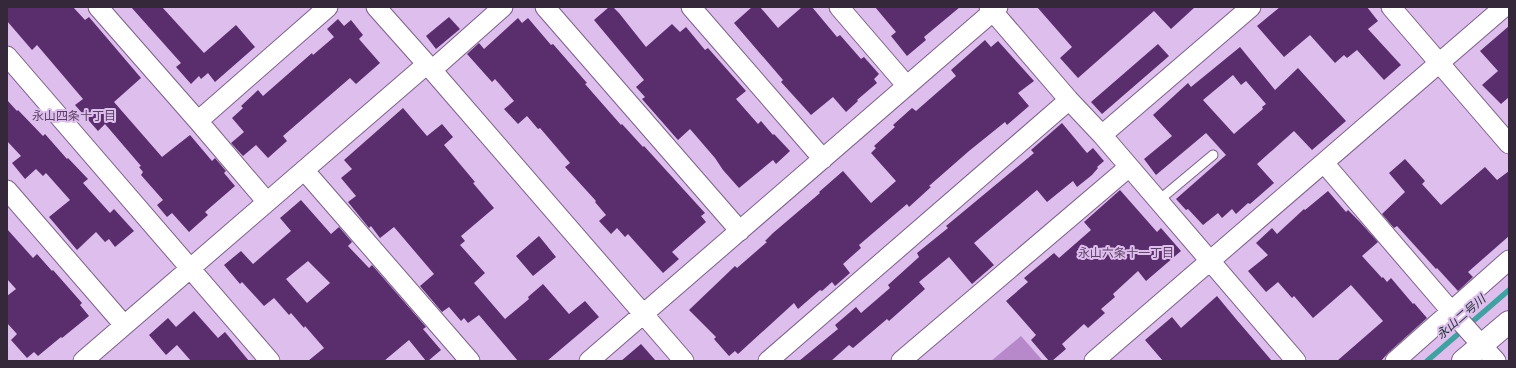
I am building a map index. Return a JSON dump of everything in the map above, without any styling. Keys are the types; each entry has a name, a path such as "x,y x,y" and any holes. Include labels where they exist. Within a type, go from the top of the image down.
{"street":[{"path":"98,7 267,202"},
{"path":"198,121 328,7"},
{"path":"376,7 430,67 684,361"},
{"path":"83,361 304,170 503,7"},
{"path":"545,7 740,231"},
{"path":"691,7 823,159"},
{"path":"839,7 907,86"},
{"path":"1102,135 1251,7"},
{"path":"1391,7 1509,144"},
{"path":"1094,361 1504,7"},
{"path":"589,361 907,86 993,9 1069,100 1102,135 1296,361"},
{"path":"7,56 270,361"},
{"path":"768,361 1069,100"},
{"path":"1324,162 1454,315 1496,361"},
{"path":"901,361 1129,167"},
{"path":"304,170 470,361"},
{"path":"7,190 124,325"},
{"path":"1395,361 1454,315 1509,260"},
{"path":"1464,361 1476,339 1509,322"}],"lane":[{"path":"1158,201 1213,155"}],"shaded area":[{"path":"1021,336 1043,361 991,361"}],"building":[{"path":"7,7 73,7 85,20 89,17 141,78 114,102 162,157 190,135 212,161 215,158 226,171 224,173 235,186 205,212 208,215 189,232 172,213 167,217 157,205 163,200 141,175 143,172 139,167 141,166 105,124 98,131 75,105 83,99 37,45 32,50 7,21"},
{"path":"131,7 162,7 204,53 236,25 255,47 215,82 208,73 201,79 199,76 191,84 176,67 181,63"},
{"path":"609,7 613,7 619,13 646,47 672,24 680,32 686,27 705,50 708,48 746,91 736,99 758,124 761,121 790,151 776,164 773,160 739,188 690,129 678,140 642,99 645,97 636,87 644,80 594,20"},
{"path":"752,7 760,7 778,28 802,7 812,7 837,37 840,35 861,59 864,57 879,74 874,79 877,83 857,100 858,101 846,112 833,97 811,115 781,82 783,80 734,23"},
{"path":"875,7 960,7 924,37 926,40 907,56 891,36 896,32"},
{"path":"1037,7 1195,7 1171,29 1154,11 1078,78 1060,58 1072,47"},
{"path":"1280,7 1367,7 1378,21 1368,29 1401,65 1384,80 1357,50 1347,58 1344,55 1335,63 1310,35 1284,57 1257,26"},
{"path":"449,17 460,29 436,49 426,36"},
{"path":"518,18 522,23 528,18 551,45 553,44 587,83 585,84 621,125 622,124 643,147 644,146 705,213 701,216 706,222 672,252 679,259 663,273 628,234 625,237 617,228 611,234 599,221 606,215 595,202 596,201 565,167 570,163 540,128 538,129 527,116 518,124 504,109 514,101 495,79 492,82 467,54 479,43 484,49"},
{"path":"338,19 344,26 351,20 363,35 359,39 380,63 356,84 350,78 283,136 287,141 268,158 256,145 243,156 231,143 244,132 232,118 243,108 241,106 258,90 263,96 312,53 313,55 334,37 327,29"},
{"path":"1509,26 1509,97 1501,104 1482,85 1498,71 1480,51"},
{"path":"985,40 991,47 998,41 1034,81 1018,93 1029,106 1007,125 1005,122 969,151 929,186 931,187 909,207 907,204 859,245 861,248 843,264 850,273 835,286 832,282 798,309 794,303 738,354 735,351 729,356 714,339 716,337 689,310 735,266 737,268 767,242 765,241 773,233 820,193 819,192 843,171 871,203 896,181 871,153 876,148 874,146 895,127 893,125 912,108 916,111 956,76 951,70"},
{"path":"1158,44 1169,56 1102,114 1091,102"},
{"path":"1240,47 1275,90 1298,68 1346,121 1312,150 1294,131 1257,164 1274,183 1236,214 1232,209 1222,218 1218,213 1203,225 1176,199 1226,155 1206,133 1156,175 1144,159 1172,136 1153,115 1188,83 1191,87","holes":["1233,75 1241,85 1246,81 1266,104 1262,107 1263,109 1234,134 1203,100"]},
{"path":"7,100 43,136 45,134 67,159 68,158 88,179 83,183 110,213 114,209 134,231 115,247 109,239 105,242 96,232 77,250 49,217 70,200 46,173 43,176 36,169 25,179 12,163 21,156 7,141"},
{"path":"403,108 427,136 442,124 453,137 444,145 475,182 473,183 494,208 461,236 465,241 460,245 485,273 474,283 505,319 529,299 528,297 543,284 569,314 585,301 599,317 547,361 518,361 479,315 468,323 464,318 461,321 449,307 442,312 420,286 434,274 394,227 380,238 371,226 369,228 348,202 356,196 341,178 352,169 344,160"},
{"path":"1062,123 1087,153 1093,148 1104,161 1097,167 1098,168 1092,175 1077,187 1073,181 1047,202 1037,190 974,243 994,265 972,284 949,257 919,282 925,289 889,321 887,319 853,348 849,345 831,361 799,361 838,329 835,325 856,307 861,313 890,288 888,285 919,257 917,253 948,228 946,226 1034,153 1031,150"},
{"path":"1405,159 1425,181 1422,184 1441,205 1485,167 1497,180 1509,171 1509,236 1468,272 1473,277 1458,291 1397,226 1394,228 1382,214 1405,192 1389,173"},
{"path":"1120,190 1157,232 1161,228 1181,251 1146,281 1138,271 1113,294 1115,297 1101,309 1105,313 1088,328 1084,324 1062,344 1066,349 1052,361 1049,361 1031,340 1036,335 1006,301 1028,282 1024,278 1054,253 1059,258 1091,230 1084,222"},
{"path":"1328,191 1346,212 1348,210 1378,242 1362,256 1387,282 1391,278 1427,318 1381,361 1337,361 1383,321 1351,285 1313,318 1294,296 1292,298 1278,282 1266,292 1248,271 1268,255 1256,243 1272,228 1277,234 1304,209 1305,210"},
{"path":"301,200 331,234 339,227 352,242 348,246 369,268 372,265 426,327 423,329 441,350 426,361 409,340 384,361 308,361 324,348 305,326 304,328 291,313 289,315 274,298 264,306 242,282 240,284 224,265 241,251 253,264 291,231 280,218","holes":["308,261 330,283 307,303 286,279"]},
{"path":"7,229 33,258 37,254 52,271 53,270 82,303 80,305 89,316 38,356 34,352 27,358 11,340 17,334 7,323 7,296 16,289 7,279"},
{"path":"539,236 556,257 533,276 516,256"},
{"path":"1217,296 1272,361 1163,361 1145,340 1172,317 1181,328"},
{"path":"194,311 218,338 225,332 249,361 191,361 177,345 166,355 149,335 168,318 176,327"},
{"path":"641,344 656,361 621,361"}],"waterway":[{"name":"永山二号川","path":"1427,361 1509,290"}],"district":[{"name":"永山四条十丁目","path":"74,116"},
{"name":"永山六条十一丁目","path":"1126,253"}]}
